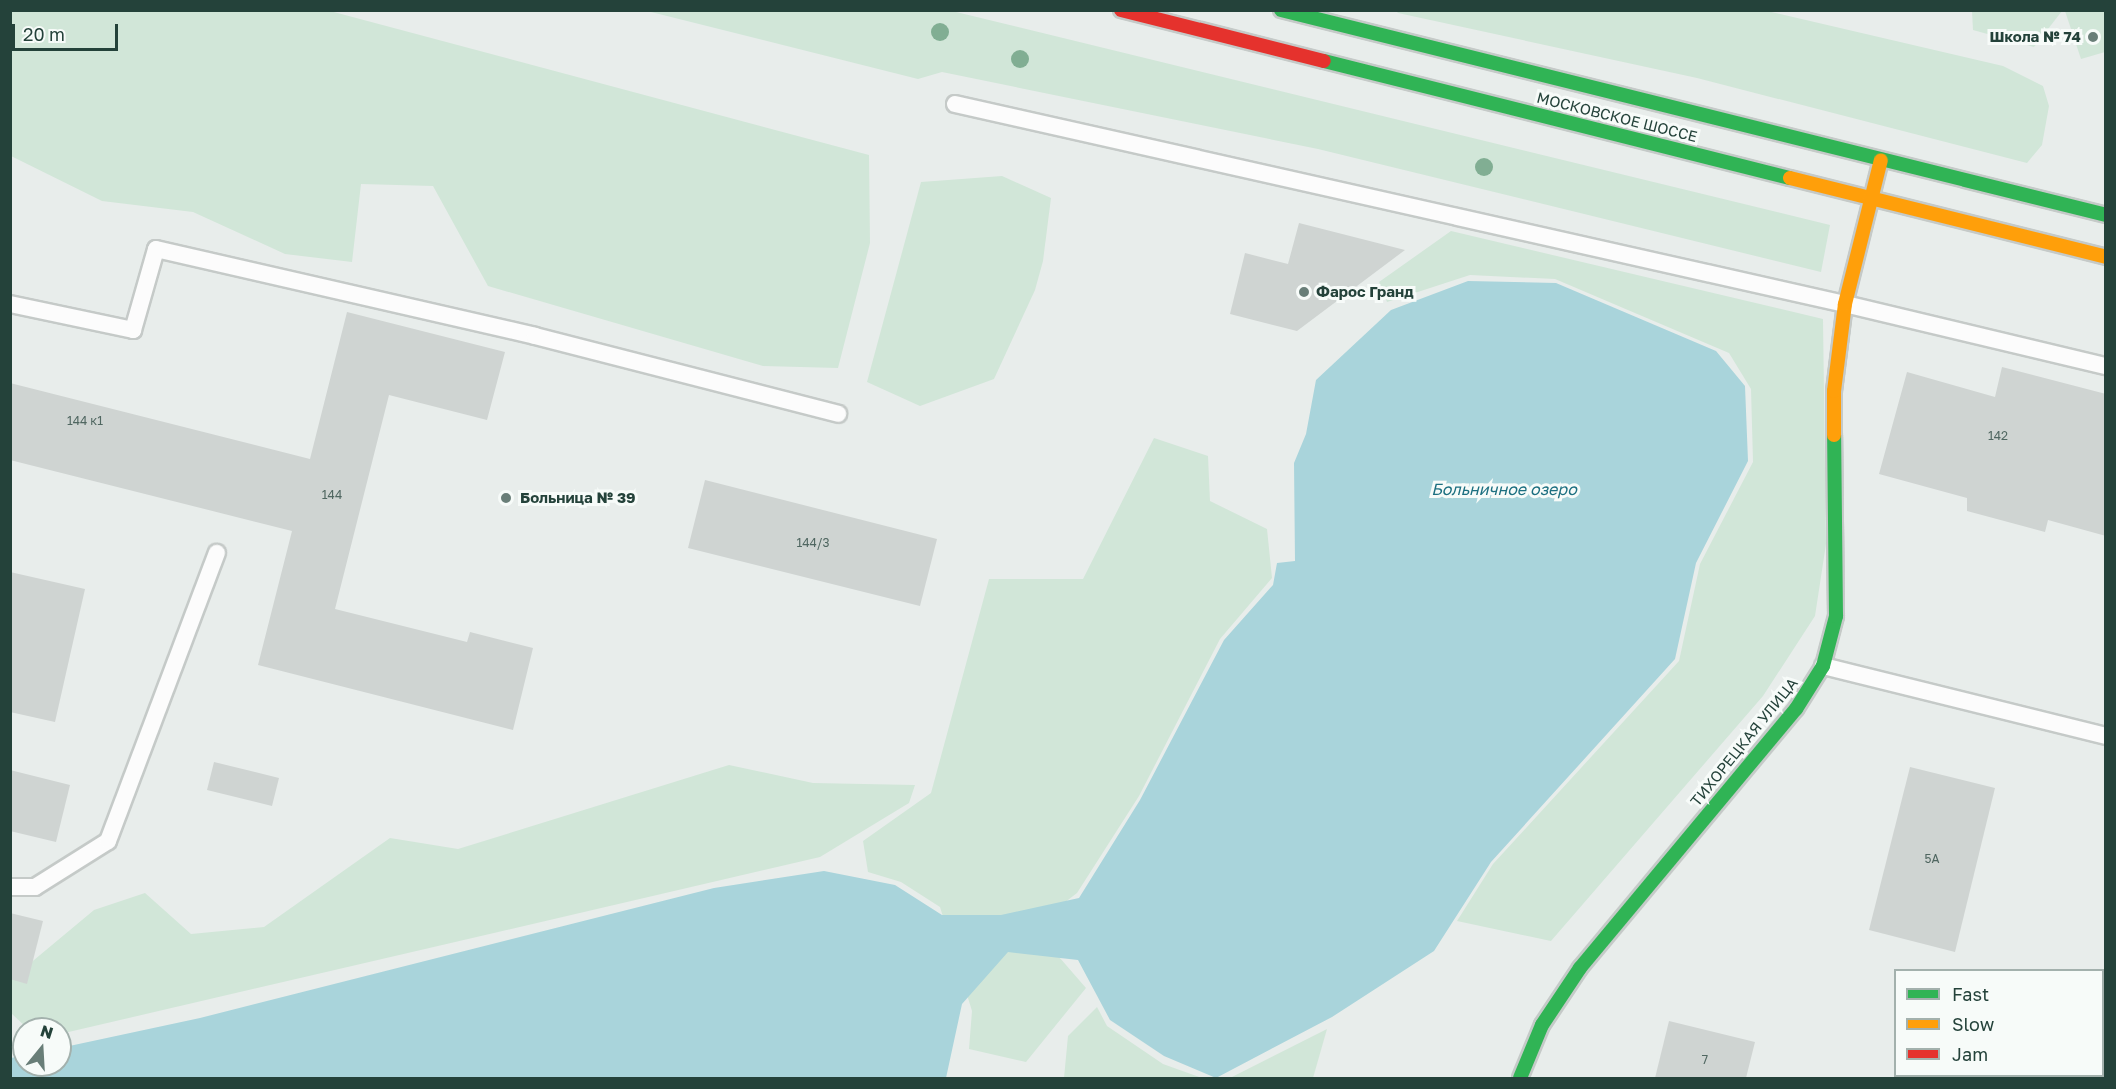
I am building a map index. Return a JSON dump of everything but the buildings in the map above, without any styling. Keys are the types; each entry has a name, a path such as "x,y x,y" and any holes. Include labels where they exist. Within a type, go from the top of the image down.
{"main road":[{"name":"МОСКОВСКОЕ ШОССЕ","path":"1120,10 2106,257"},
{"name":"МОСКОВСКОЕ ШОССЕ","path":"1281,10 2106,215"},
{"name":"ТИХОРЕЦКАЯ УЛИЦА","path":"1520,1078 1542,1025 1580,968 1796,709 1823,666 1836,616 1834,392 1845,304 1881,160"}],"lane":[{"path":"955,104 1845,304 2106,366"},
{"path":"10,304 133,330 156,249 535,336 838,414"},
{"path":"10,887 35,886 108,841 216,553"},
{"path":"1823,666 2106,736"}],"green space":[{"path":"1972,10 2062,11 2034,47 1973,30"},
{"path":"10,11 330,11 869,155 870,243 838,368 763,366 488,286 433,186 361,184 352,262 285,254 193,212 102,201 11,156"},
{"path":"647,11 952,11 1830,225 1821,272 1318,149 942,72 918,79"},
{"path":"1396,11 1767,11 2003,66 2043,86 2049,106 2042,145 2027,163 1697,78"},
{"name":"Школа № 74","path":"2065,11 2105,11 2105,52 2081,59"},
{"path":"1002,176 1051,198 1043,261 1035,290 994,379 920,406 867,382 921,182"},
{"path":"1451,231 1823,319 1826,544 1815,616 1763,696 1551,941 1457,921 1493,864 1679,661 1700,564 1753,462 1751,389 1729,353 1555,279 1470,275 1387,302 1379,282"},
{"path":"1154,438 1208,456 1210,501 1267,529 1272,578 1220,639 1139,796 1077,893 1033,927 1086,988 1026,1062 969,1049 972,1011 940,907 901,882 868,872 863,841 931,793 989,579 1083,579"},
{"path":"729,765 813,783 915,785 909,803 820,857 72,1031 72,1017 15,1017 11,1013 10,980 94,910 145,893 191,934 264,927 390,838 458,849"},
{"path":"1097,1007 1107,1026 1163,1064 1202,1078 1064,1078 1068,1036"},
{"path":"1327,1029 1313,1078 1230,1078"}],"water":[{"name":"Больничное озеро","path":"1468,281 1556,283 1716,351 1745,386 1748,461 1696,563 1675,659 1491,862 1434,951 1332,1017 1216,1078 1164,1056 1110,1020 1078,960 1008,952 962,1004 946,1078 11,1078 11,1058 12,1077 72,1077 72,1045 200,1018 714,888 824,871 895,885 942,915 1001,915 1079,898 1140,800 1224,640 1273,585 1277,563 1295,561 1294,463 1306,434 1316,380 1391,310"}],"traffic: fast":[{"path":"1281,10 2106,215"},
{"path":"1324,61 1790,178"},
{"path":"1520,1078 1542,1025 1580,968 1796,709 1823,666 1836,616 1834,435"}],"traffic: slow":[{"path":"1834,435 1834,391 1845,304 1881,160"},
{"path":"1790,178 2106,257"}],"traffic: jam":[{"path":"1121,10 1324,61"}],"place":[{"name":"Школа № 74","path":"2093,37"},
{"name":"Фарос Гранд","path":"1304,292"},
{"name":"Больница № 39","path":"506,498"}]}
